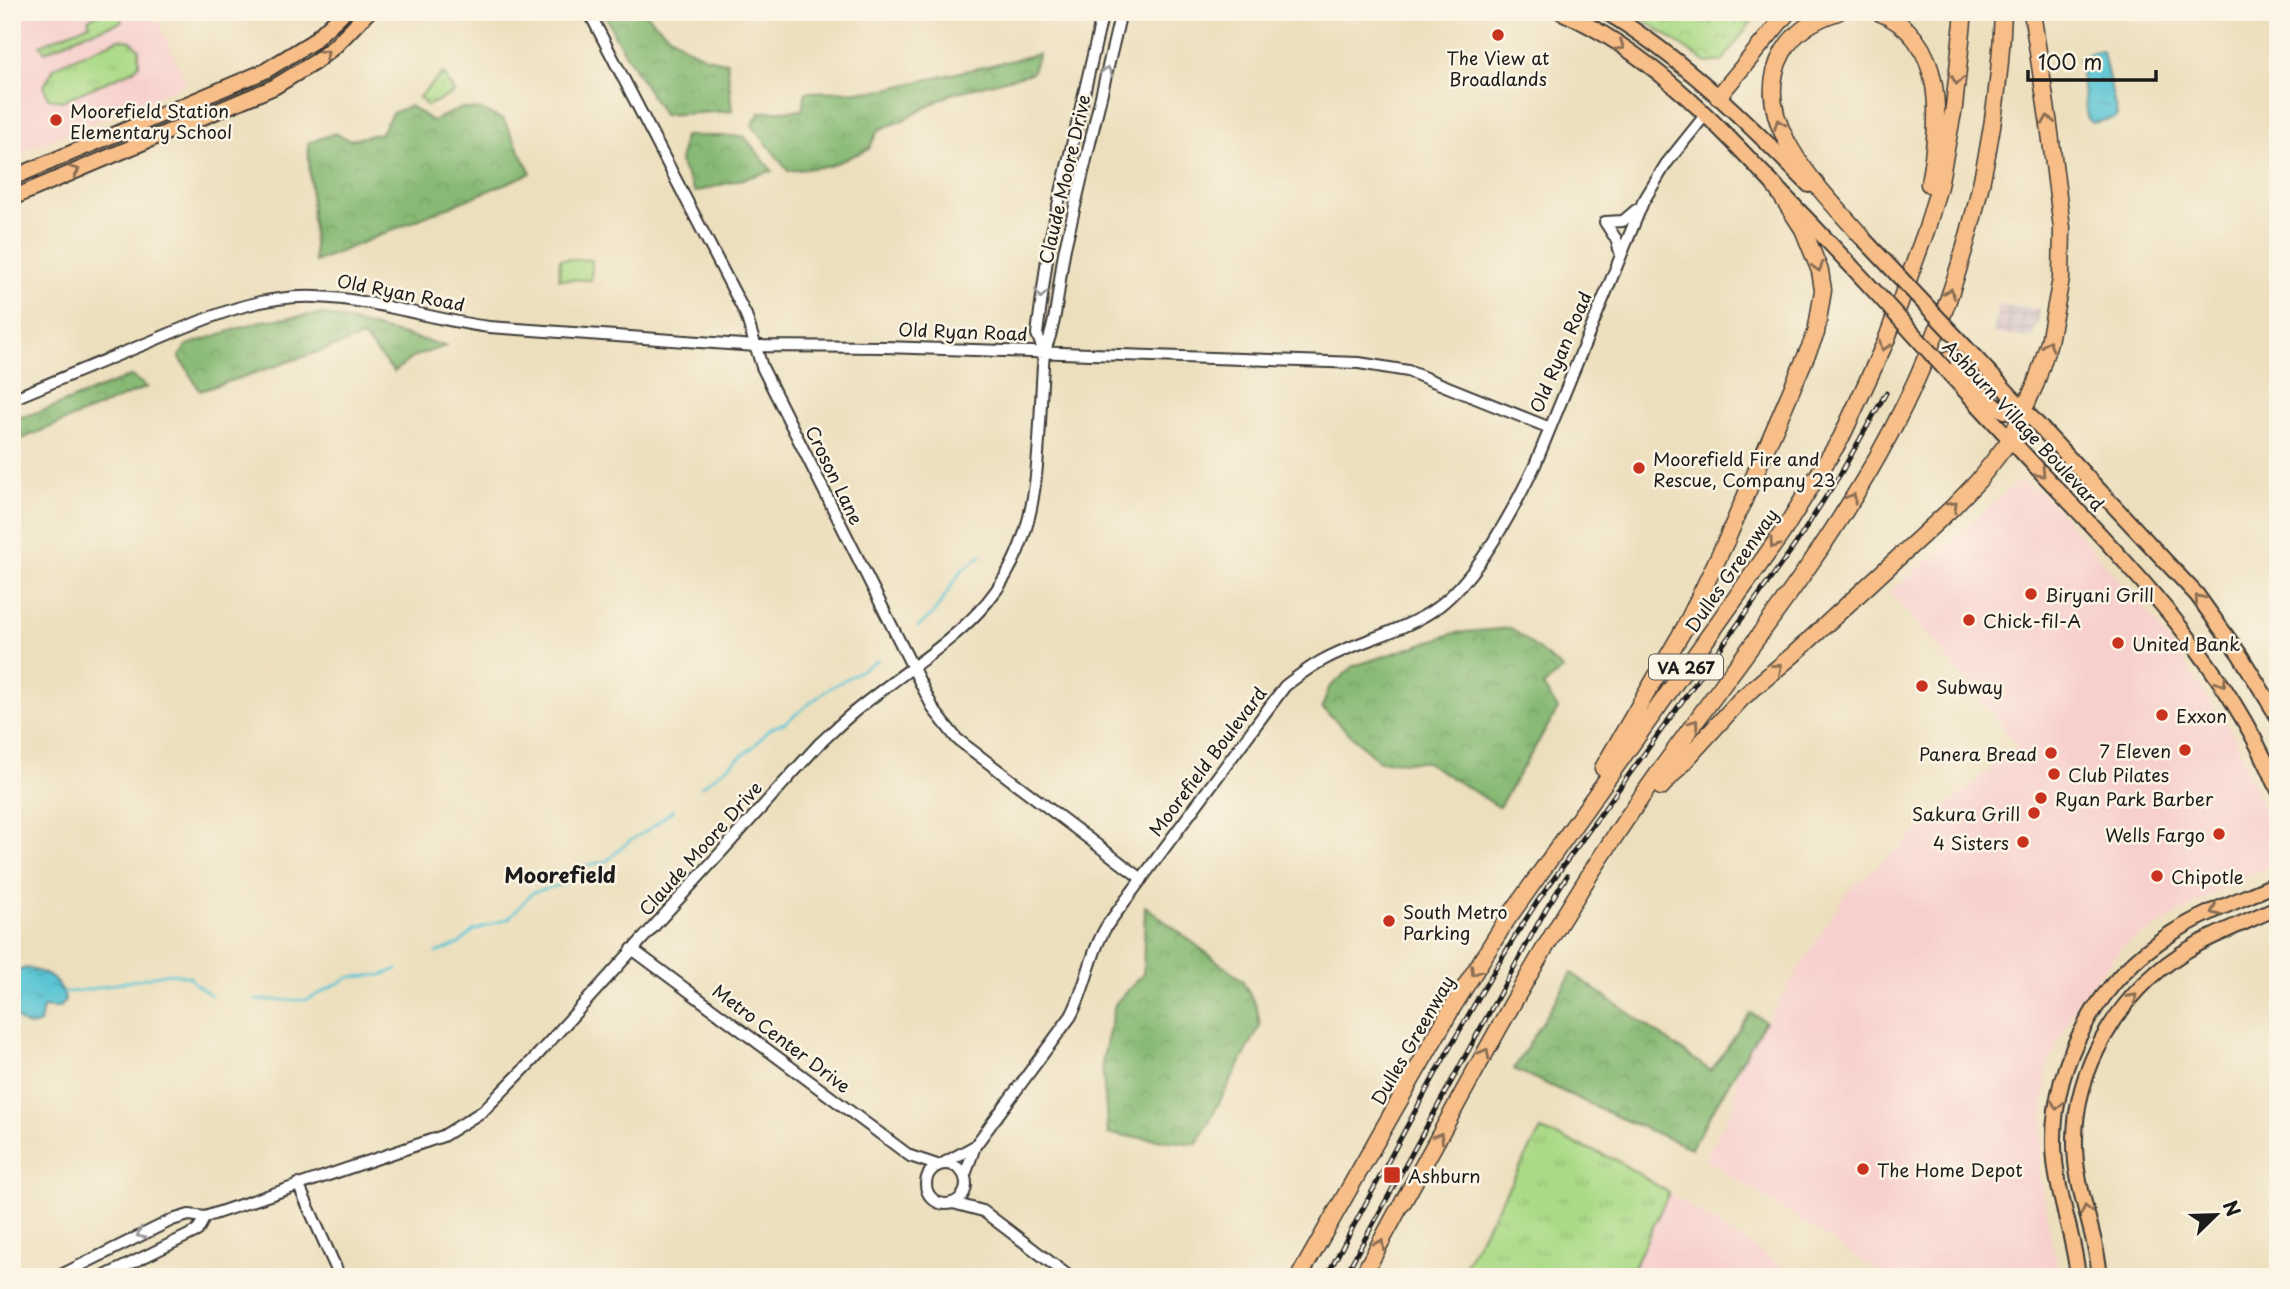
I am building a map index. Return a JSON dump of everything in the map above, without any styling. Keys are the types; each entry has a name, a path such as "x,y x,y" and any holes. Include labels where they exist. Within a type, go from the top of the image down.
{"highway":[{"path":"1718,97 1788,12"},
{"path":"1838,12 1811,23 1786,47 1774,73 1772,101 1776,119 1795,155 1862,237"},
{"path":"1878,12 1898,21 1920,43 1929,62 1936,97 1931,173 1915,267"},
{"name":"Dulles Greenway","path":"1299,1277 1452,1008 1540,871 1782,533 1841,438 1915,267 1936,197 1947,149 1964,12"},
{"name":"VA 267","path":"1362,1277 1550,938 1612,840 1815,556 1878,456 1902,411 1952,288 1966,242 1992,121 2003,12"},
{"path":"1612,840 1741,699 1793,655 1952,508 1978,481 2010,440 2036,383 2053,329 2061,279 2062,228 2032,12"},
{"path":"1540,871 1628,728 1685,627 1816,333 1823,290 1820,271 1803,229 1775,186"}],"main road":[{"path":"12,178 265,71 312,42 344,12"},
{"path":"12,198 274,87 316,62 368,12"},
{"name":"Ashburn Village Boulevard","path":"1561,12 1623,48 1667,80 1706,114 1947,364 2010,440 2140,578 2186,633 2236,706 2278,789"},
{"name":"Ashburn Village Boulevard","path":"1606,12 1671,55 1766,141 1862,237 2197,595 2241,655 2278,717"},
{"name":"Old Ryan Road","path":"1706,114 1718,97"},
{"path":"1947,364 1994,405 2005,411 2024,409"},
{"path":"2078,1277 2057,1181 2054,1147 2060,1090 2077,1040 2109,990 2156,944 2198,919 2278,883"},
{"path":"2100,1277 2080,1182 2075,1144 2078,1107 2094,1054 2115,1018 2173,961 2196,945 2278,907"}],"street":[{"name":"Croson Lane","path":"589,12 746,315 762,367 934,710 957,739 1142,879"},
{"name":"Claude Moore Drive","path":"1044,352 1037,334 1049,244 1103,12"},
{"name":"Claude Moore Drive","path":"57,1277 172,1220 189,1215 205,1217 425,1143 456,1129 477,1115 516,1079 819,744 854,712 943,647 976,616 1005,577 1020,546 1034,493 1044,352 1052,335 1065,248 1121,12"},
{"name":"Old Ryan Road","path":"12,399 211,316 274,298 319,297 358,301 489,327 756,346 1331,361 1391,367 1425,377 1550,428 1643,202 1666,164 1706,114"},
{"path":"1621,255 1616,239 1605,222 1628,218 1643,202"},
{"name":"Moorefield Boulevard","path":"966,1179 975,1146 1071,1016 1082,996 1100,936 1285,686 1326,659 1429,613 1454,593 1506,522 1535,465 1550,428"},
{"name":"Metro Center Drive","path":"632,949 910,1156 926,1182 926,1189 933,1200 944,1205 953,1203 983,1211 1070,1277"},
{"name":"Moorefield Boulevard","path":"940,1164 975,1146"},
{"name":"Metro Center Drive","path":"910,1156 956,1166 983,1211"},
{"path":"926,1182 931,1170 940,1164"},
{"path":"953,1203 963,1196 966,1179"},
{"path":"298,1184 341,1277"},
{"name":"Claude Moore Drive","path":"103,1277 197,1231 205,1217"}],"shaded area":[{"name":"Moorefield Station Elementary School","path":"12,12 154,12 187,84 12,156"},
{"path":"1997,305 2041,309 2033,338 1994,334"},
{"path":"2020,480 2044,494 2156,622 2235,737 2278,844 2278,862 2215,893 2122,947 2077,1002 2047,1068 2039,1173 2059,1277 1887,1277 1705,1159 1734,1105 1738,1067 1846,893 2018,745 1891,592"},
{"path":"1669,1193 1758,1250 1801,1277 1629,1277"}],"green space":[{"path":"104,12 121,12 122,22 84,34 45,52 40,45 90,24 88,19"},
{"path":"604,12 645,12 662,29 693,51 727,62 732,111 663,115 615,36"},
{"path":"1632,12 1759,12 1722,61 1707,63"},
{"path":"119,39 131,41 139,49 139,64 134,70 62,101 48,98 44,86 54,68"},
{"path":"1039,54 1032,73 951,94 878,130 869,149 829,166 788,171 752,125 760,112 802,110 806,92 878,91"},
{"path":"442,74 454,93 427,106 419,97"},
{"path":"410,106 432,121 462,108 481,110 504,120 531,173 315,262 308,143 335,133 350,140 381,133 392,113"},
{"path":"684,136 744,136 772,171 695,192 680,163"},
{"path":"560,259 592,260 591,280 559,279"},
{"path":"321,314 446,346 413,357 394,372 363,337 200,391 179,356 187,345 261,321"},
{"path":"131,376 147,387 12,443 12,420 48,409"},
{"path":"1511,628 1563,669 1543,686 1558,709 1499,807 1426,762 1379,761 1322,708 1329,688 1354,666 1455,633"},
{"path":"1145,906 1242,980 1257,1008 1260,1026 1197,1144 1108,1134 1102,1063 1115,1004 1143,974"},
{"path":"1572,973 1711,1071 1751,1013 1765,1021 1691,1148 1514,1069"},
{"path":"1541,1130 1616,1160 1669,1193 1629,1277 1458,1277"}],"water":[{"path":"2095,51 2103,53 2117,115 2115,118 2092,123 2087,117 2079,59"},
{"path":"26,968 55,981 65,999 59,1007 43,1007 40,1023 31,1026 24,1024 12,1013 12,973"}],"waterway":[{"path":"918,627 934,613 961,571 982,555"},
{"path":"701,787 753,747 768,730 786,722 827,690 878,660"},
{"path":"436,953 459,944 473,931 509,918 532,893 566,883 584,866 607,861 628,842 674,809"},
{"path":"256,1000 307,1000 350,977 383,975 397,969"},
{"path":"64,993 169,973 190,977 211,995"}],"railway":[{"path":"1326,1277 1454,1040 1508,947 1537,902 1795,545 1841,473 1886,393"},
{"path":"1344,1277 1546,909 1567,876"}],"place":[{"name":"The View at Broadlands","path":"1498,35"},
{"name":"Moorefield Station Elementary School","path":"56,120"},
{"name":"Moorefield Fire and Rescue, Company 23","path":"1639,468"},
{"name":"Biryani Grill","path":"2031,594"},
{"name":"Chick-fil-A","path":"1969,620"},
{"name":"United Bank","path":"2118,643"},
{"name":"Subway","path":"1922,686"},
{"name":"Exxon","path":"2162,715"},
{"name":"7 Eleven","path":"2185,750"},
{"name":"Panera Bread","path":"2051,753"},
{"name":"Club Pilates","path":"2054,774"},
{"name":"Ryan Park Barber","path":"2041,798"},
{"name":"Sakura Grill","path":"2034,813"},
{"name":"Wells Fargo","path":"2219,834"},
{"name":"4 Sisters","path":"2023,842"},
{"name":"Chipotle","path":"2157,876"},
{"name":"South Metro Parking","path":"1389,921"},
{"name":"The Home Depot","path":"1863,1169"},
{"name":"Ashburn","path":"1392,1175"}],"district":[{"name":"Moorefield","path":"560,874"}]}
